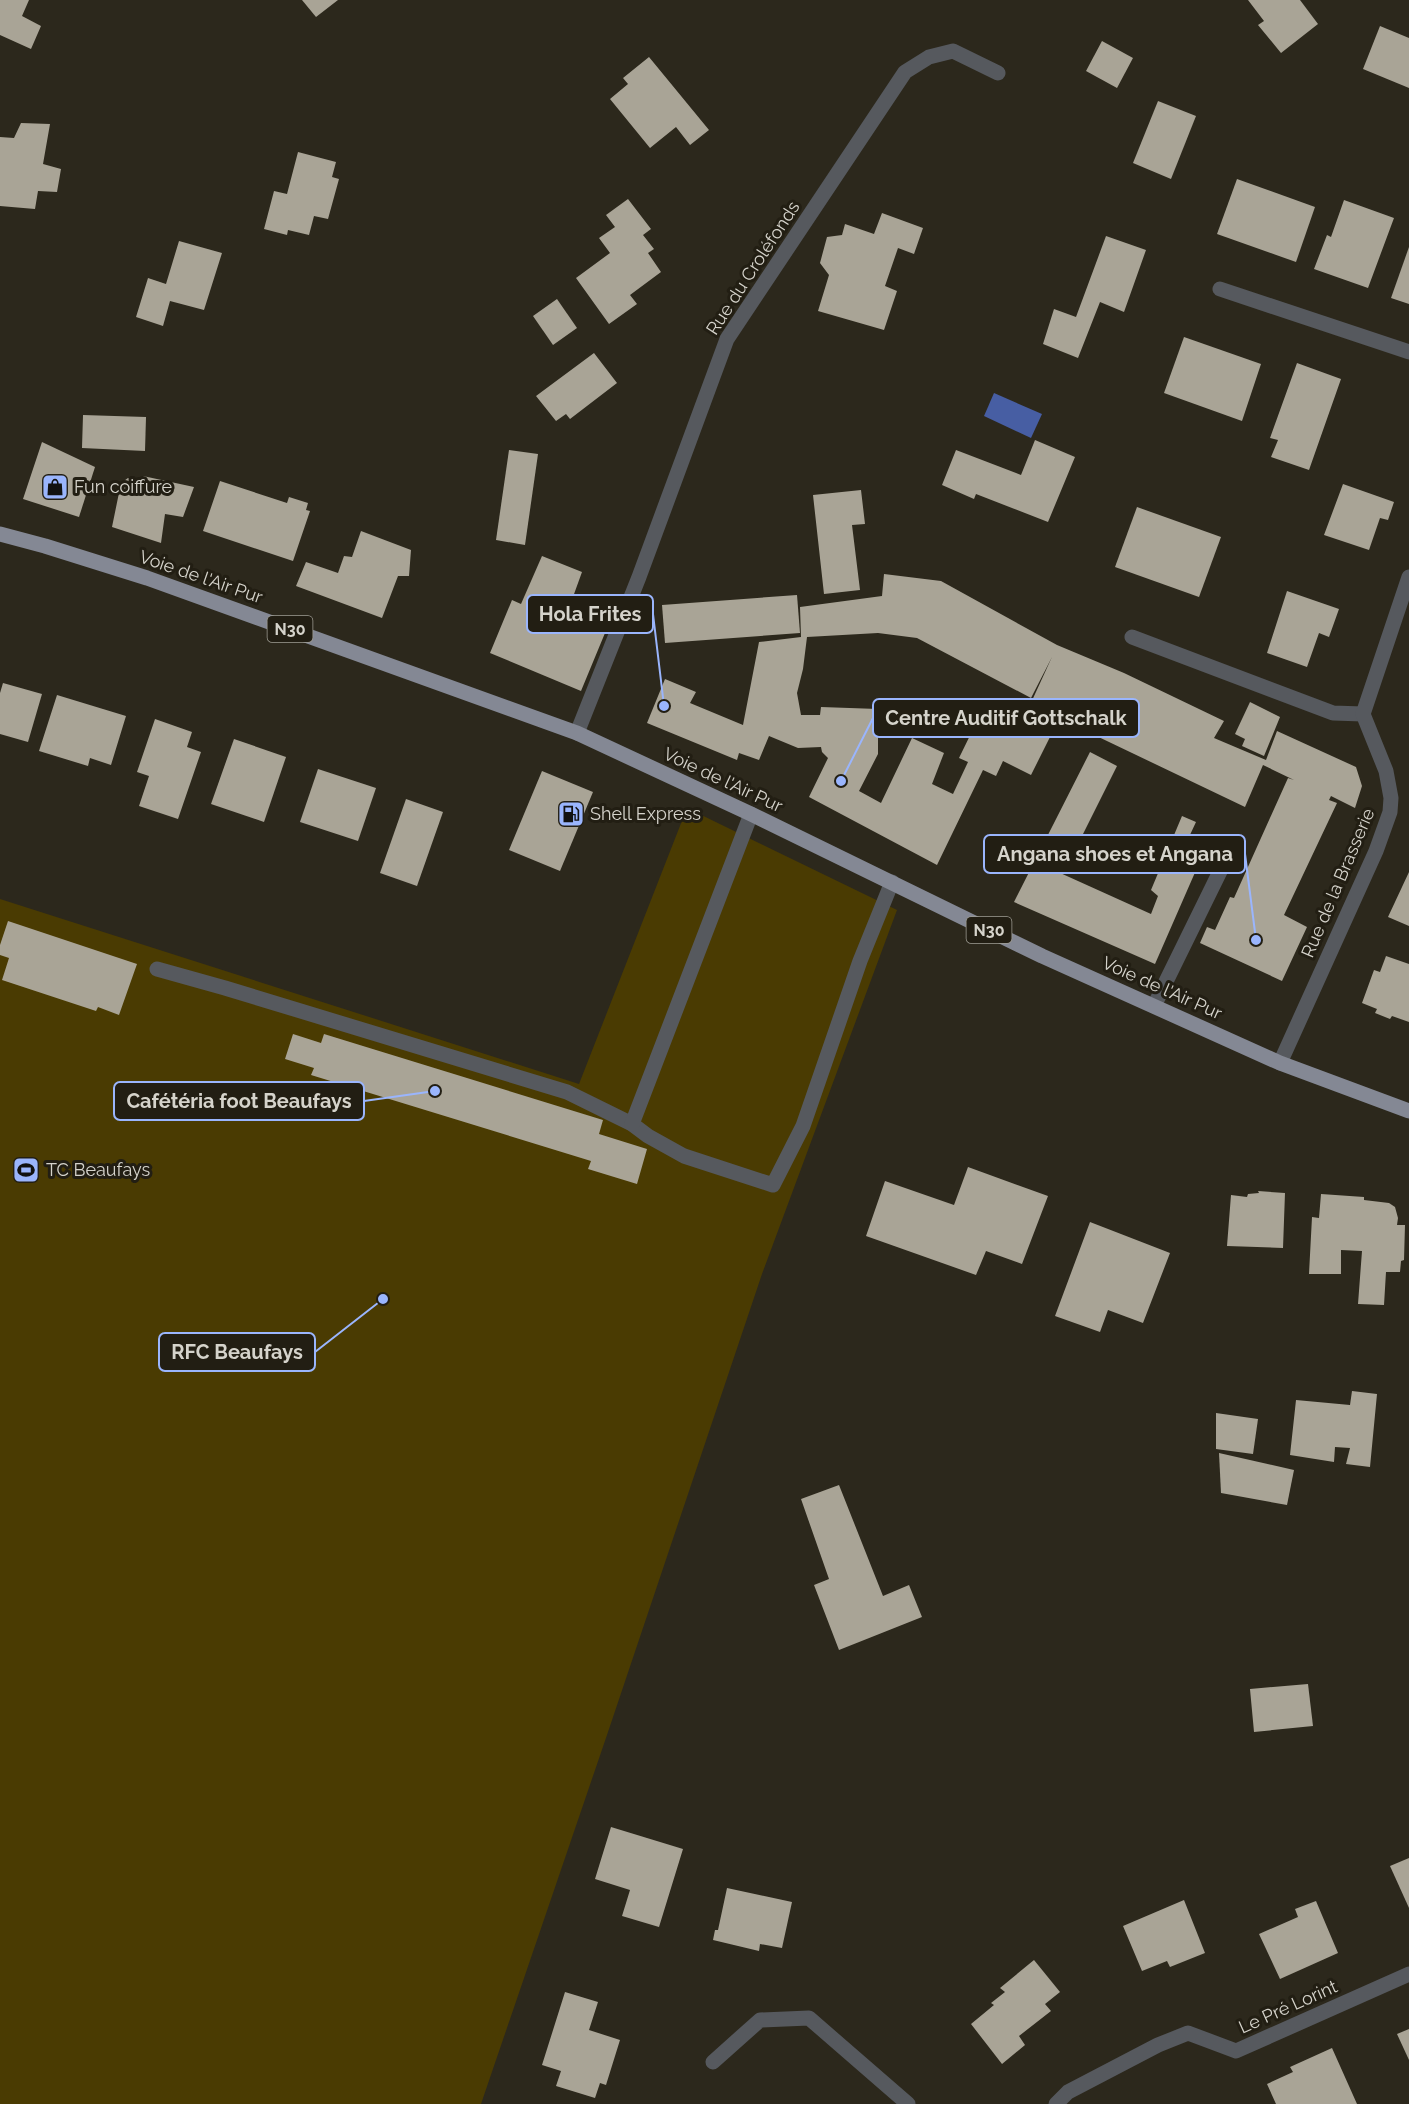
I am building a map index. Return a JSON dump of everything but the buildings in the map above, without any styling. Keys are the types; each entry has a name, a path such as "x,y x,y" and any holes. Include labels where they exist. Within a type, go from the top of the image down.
{"main road":[{"name":"Voie de l'Air Pur","path":"0,534 147,578 577,733 751,814 1042,956 1280,1063 1409,1111"}],"street":[{"name":"Rue du Croléfonds","path":"577,733 639,577 727,339 905,72 929,57 953,51 998,73"},
{"path":"1220,289 1409,352"},
{"path":"1132,638 1332,713 1363,714 1409,577"},
{"name":"Rue de la Brasserie","path":"1280,1063 1376,851 1390,812 1391,798 1386,771 1363,714"},
{"path":"632,1124 751,814"},
{"path":"1154,1006 1232,847"},
{"path":"157,969 567,1092 632,1124 648,1136 684,1156 773,1185 803,1126 860,961 892,882"},
{"name":"Le Pré Lorint","path":"1056,2104 1068,2092 1158,2045 1188,2033 1236,2051 1409,1974"},
{"path":"713,2062 760,2019 808,2018 908,2104"}],"shaded area":[{"path":"687,808 897,910 762,1274 481,2104 0,2104 0,899 579,1084"}],"water":[{"path":"994,393 1042,414 1031,438 984,416"}],"place":[{"name":"Fun coiffure","path":"55,487"},
{"name":"Hola Frites","path":"664,706"},
{"name":"Centre Auditif Gottschalk","path":"841,781"},
{"name":"Shell Express","path":"571,814"},
{"name":"Angana shoes et Angana","path":"1256,940"},
{"name":"Cafétéria foot Beaufays","path":"435,1091"},
{"name":"TC Beaufays","path":"26,1170"},
{"name":"RFC Beaufays","path":"383,1299"}]}
